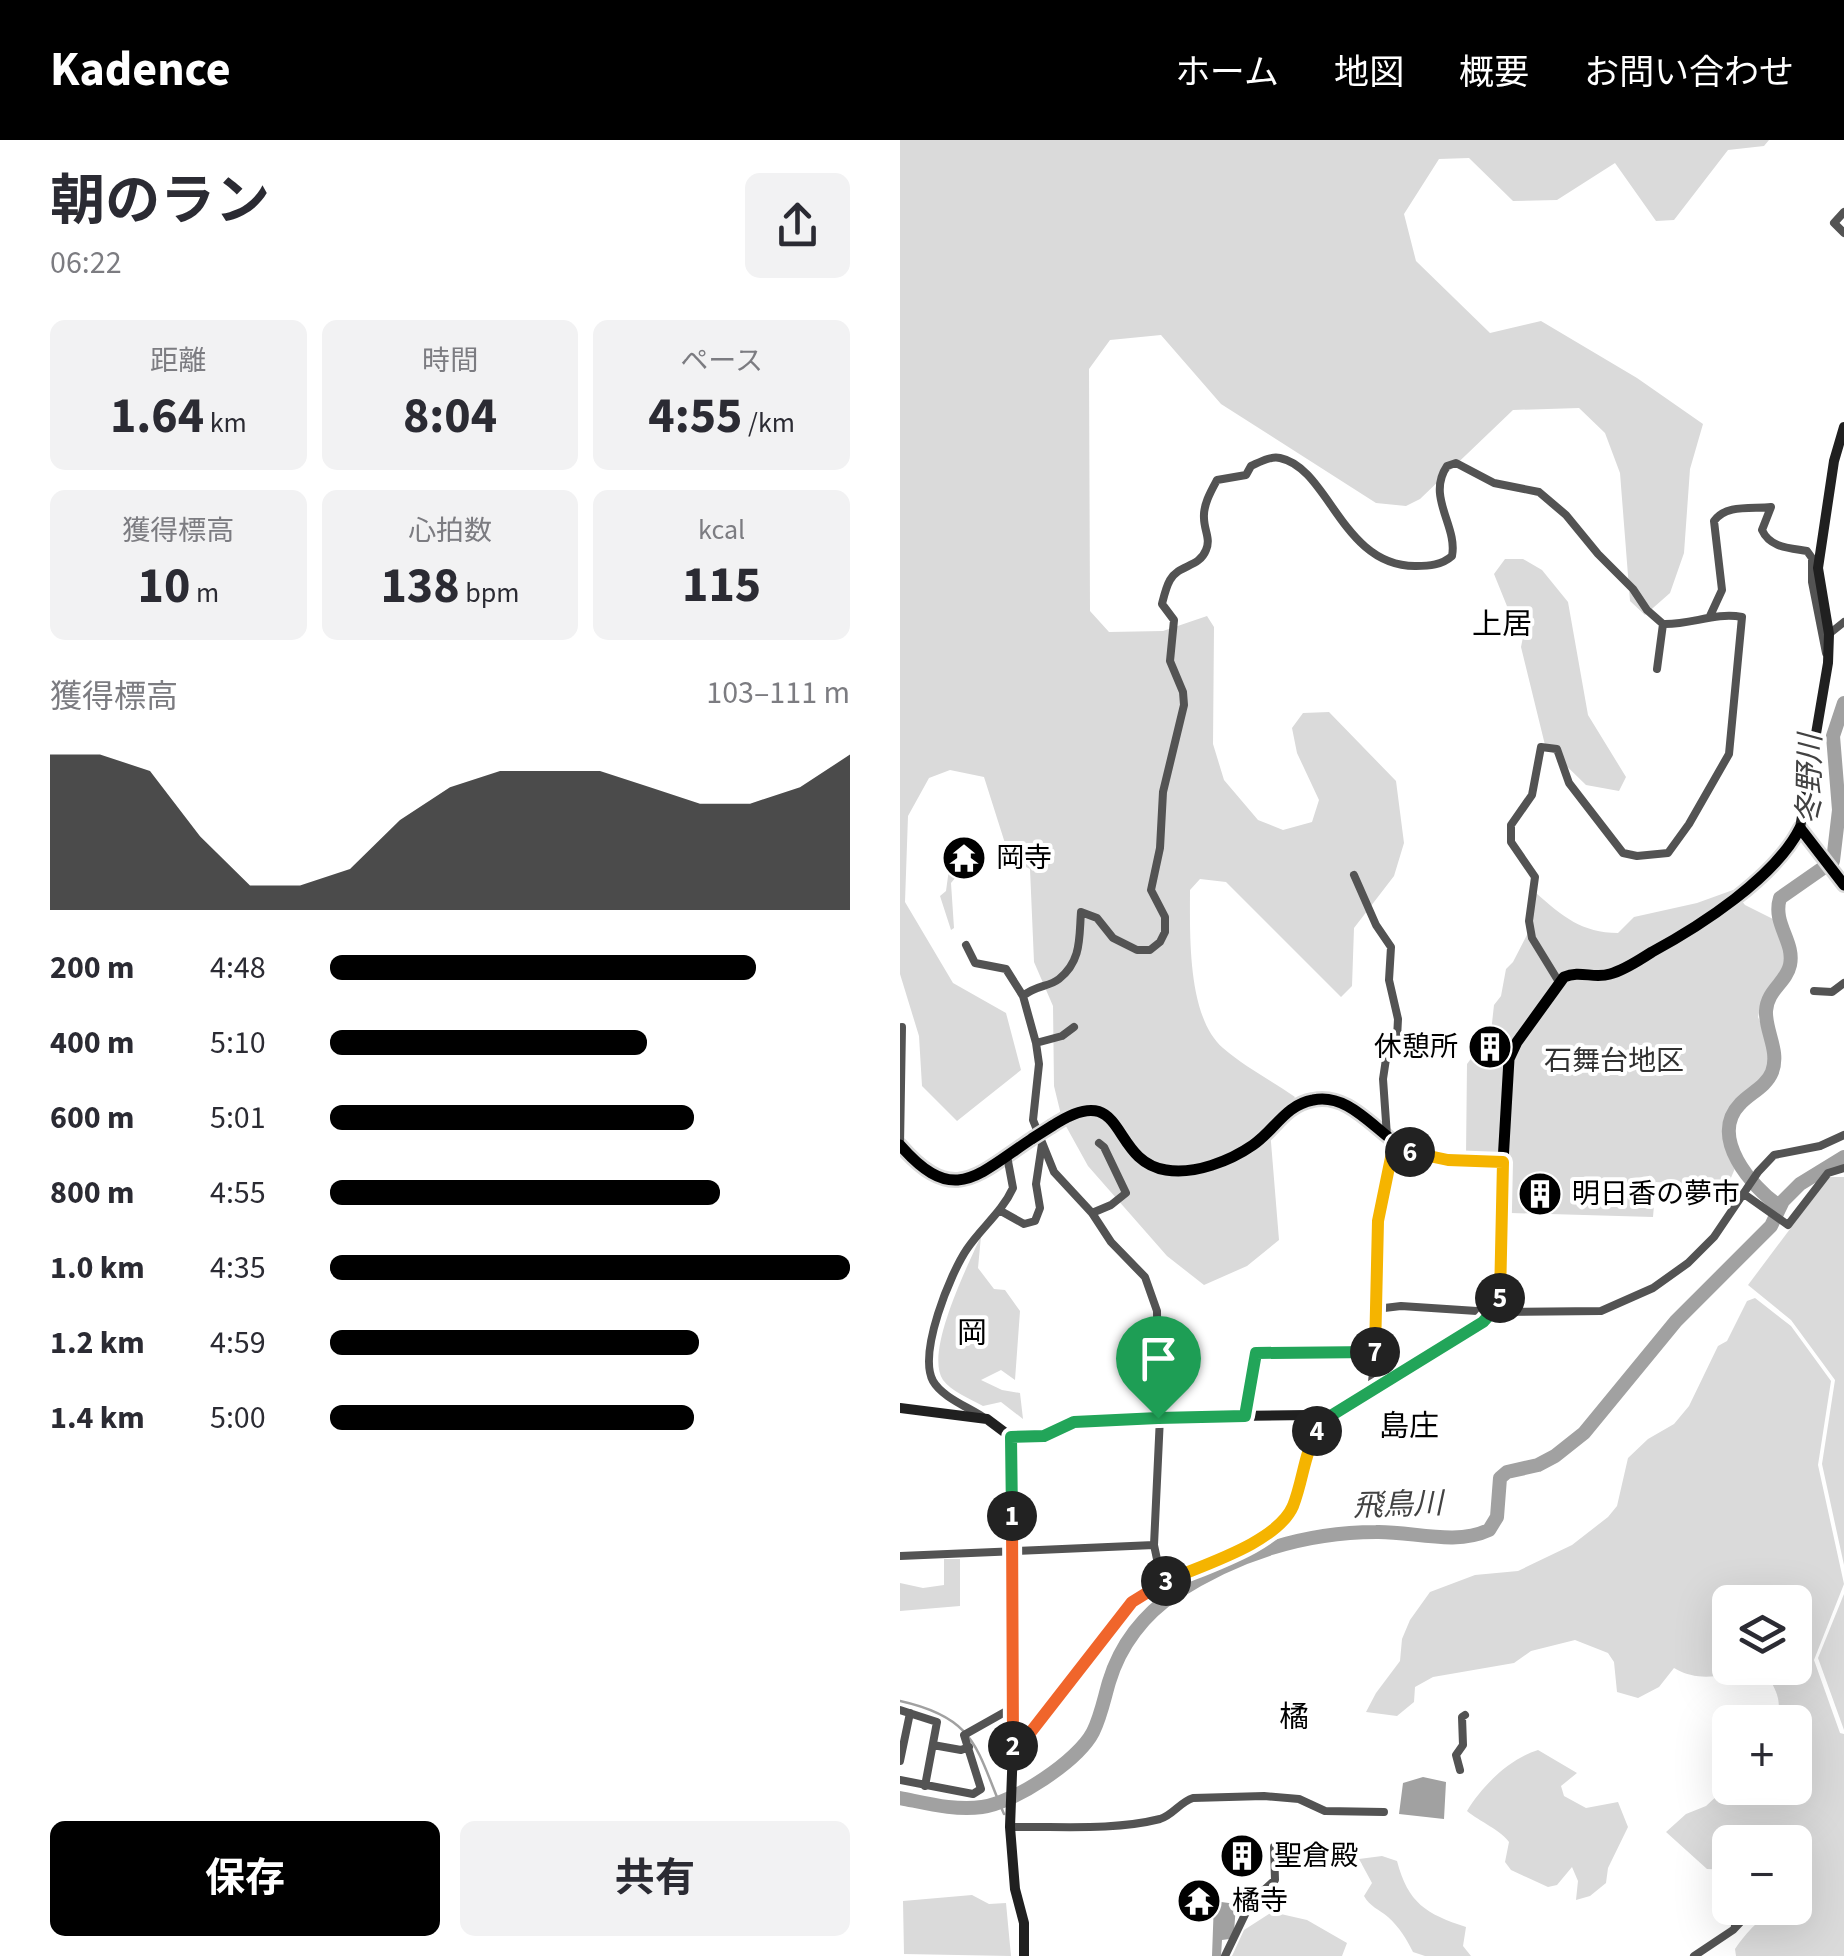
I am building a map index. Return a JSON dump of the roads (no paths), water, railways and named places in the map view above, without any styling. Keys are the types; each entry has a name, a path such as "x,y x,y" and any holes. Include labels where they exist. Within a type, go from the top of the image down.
{"main road":[{"path":"1013,1747 1023,1742 1132,1602 1162,1583 1266,1536 1284,1522 1310,1444 1324,1420 1492,1312 1500,1303 1510,1059 1517,1042 1559,982 1574,973 1598,976 1616,972 1709,920 1784,852 1800,828 1828,663 1830,634 1818,568 1828,492 1844,427"},
{"path":"1800,828 1840,880"},
{"path":"900,1145 920,1167 939,1180 954,1182 972,1177 1038,1141 1074,1111 1105,1112 1140,1160 1160,1170 1174,1171 1208,1166 1228,1158 1255,1144 1285,1113 1315,1099 1347,1106 1416,1155 1503,1162"},
{"path":"900,1408 987,1419 1011,1437 1010,1827 1015,1890 1024,1922 1024,1956"},
{"path":"1159,1418 1309,1415 1324,1420"}],"street":[{"path":"1844,212 1834,222 1844,233"},
{"path":"1023,996 1034,986 1058,980 1078,954 1081,912 1097,918 1113,938 1137,950 1150,950 1165,932 1164,918 1151,890 1160,848 1163,792 1184,705 1170,661 1174,620 1162,604 1168,581 1178,570 1204,556 1209,544 1206,506 1217,480 1246,475 1251,466 1280,458 1306,476 1377,557 1405,566 1426,566 1452,556 1454,546 1445,523 1439,483 1446,466 1456,463 1494,483 1539,492 1566,515 1663,624 1695,623 1710,616 1733,615 1744,621 1737,650 1729,754 1690,824 1668,854 1637,856 1623,852 1569,783 1558,749 1542,747 1532,795 1511,824 1511,842 1535,878 1529,921 1532,938 1559,982"},
{"path":"1710,616 1722,590 1714,521 1720,512 1732,508 1771,507 1762,530 1765,537 1773,544 1807,552 1812,558 1812,582 1828,663"},
{"path":"1830,634 1844,622"},
{"path":"1657,669 1663,624"},
{"path":"1354,875 1376,925 1391,947 1389,980 1398,1019 1397,1038 1386,1060 1383,1079 1391,1139 1378,1221 1371,1392"},
{"path":"966,946 975,963 1006,969 1023,996 1039,1064 1033,1120 1038,1141 1054,1172 1144,1277 1156,1310 1159,1418 1154,1544 1162,1583"},
{"path":"1814,991 1832,992 1844,984"},
{"path":"900,1145 902,1027"},
{"path":"1036,1043 1062,1036 1074,1027"},
{"path":"1376,1310 1401,1306 1597,1313 1653,1288 1688,1262 1714,1237 1774,1156 1820,1146 1844,1135"},
{"path":"1000,1210 1024,1224 1035,1221 1040,1208 1036,1184 1038,1141"},
{"path":"1092,1212 1111,1205 1126,1193 1099,1143"},
{"path":"987,1419 936,1386 931,1378 931,1358 936,1320 957,1265 1014,1188 1007,1155"},
{"path":"1744,1194 1788,1225 1828,1173 1844,1168"},
{"path":"1245,1416 1256,1353 1375,1354"},
{"path":"1011,1437 1044,1436 1074,1422 1159,1418"},
{"path":"900,1556 1154,1544"},
{"path":"900,1780 962,1794 981,1789 967,1733 1012,1708"},
{"path":"900,1760 905,1711 938,1722 925,1786"},
{"path":"1460,1770 1456,1755 1463,1745 1462,1717 1466,1715"},
{"path":"933,1745 969,1748"},
{"path":"1010,1827 1115,1826 1165,1818 1193,1798 1264,1796 1300,1800 1325,1811 1384,1812"},
{"path":"1225,1956 1251,1902 1274,1880 1274,1848"},
{"path":"1694,1956 1736,1925"}],"waterway":[{"name":"冬野川","path":"1779,1206 1746,1174 1731,1146 1729,1131 1731,1117 1766,1082 1774,1064 1767,1004 1788,971 1791,956 1779,916 1780,898 1833,861 1839,810 1833,736 1844,703"},
{"name":"飛鳥川","path":"900,1798 951,1807 982,1807 1011,1798 1044,1779 1074,1755 1093,1732 1120,1655 1144,1621 1176,1593 1223,1567 1272,1548 1323,1536 1390,1532 1462,1537 1489,1530 1497,1517 1500,1478 1555,1456 1584,1433 1676,1321 1771,1226 1783,1201 1800,1184 1844,1157"},
{"path":"900,1701 925,1708 959,1727 979,1754 1004,1814"}],"place":[{"name":"岡寺","path":"964,858"},
{"name":"休憩所","path":"1490,1047"},
{"name":"明日香の夢市","path":"1540,1194"},
{"name":"聖倉殿","path":"1242,1856"},
{"name":"橘寺","path":"1199,1901"}],"district":[{"name":"上居","path":"1502,624"},
{"name":"岡","path":"972,1333"},
{"name":"島庄","path":"1409,1426"},
{"name":"橘","path":"1294,1717"}],"park label":[{"name":"石舞台地区","path":"1614,1061"}]}
